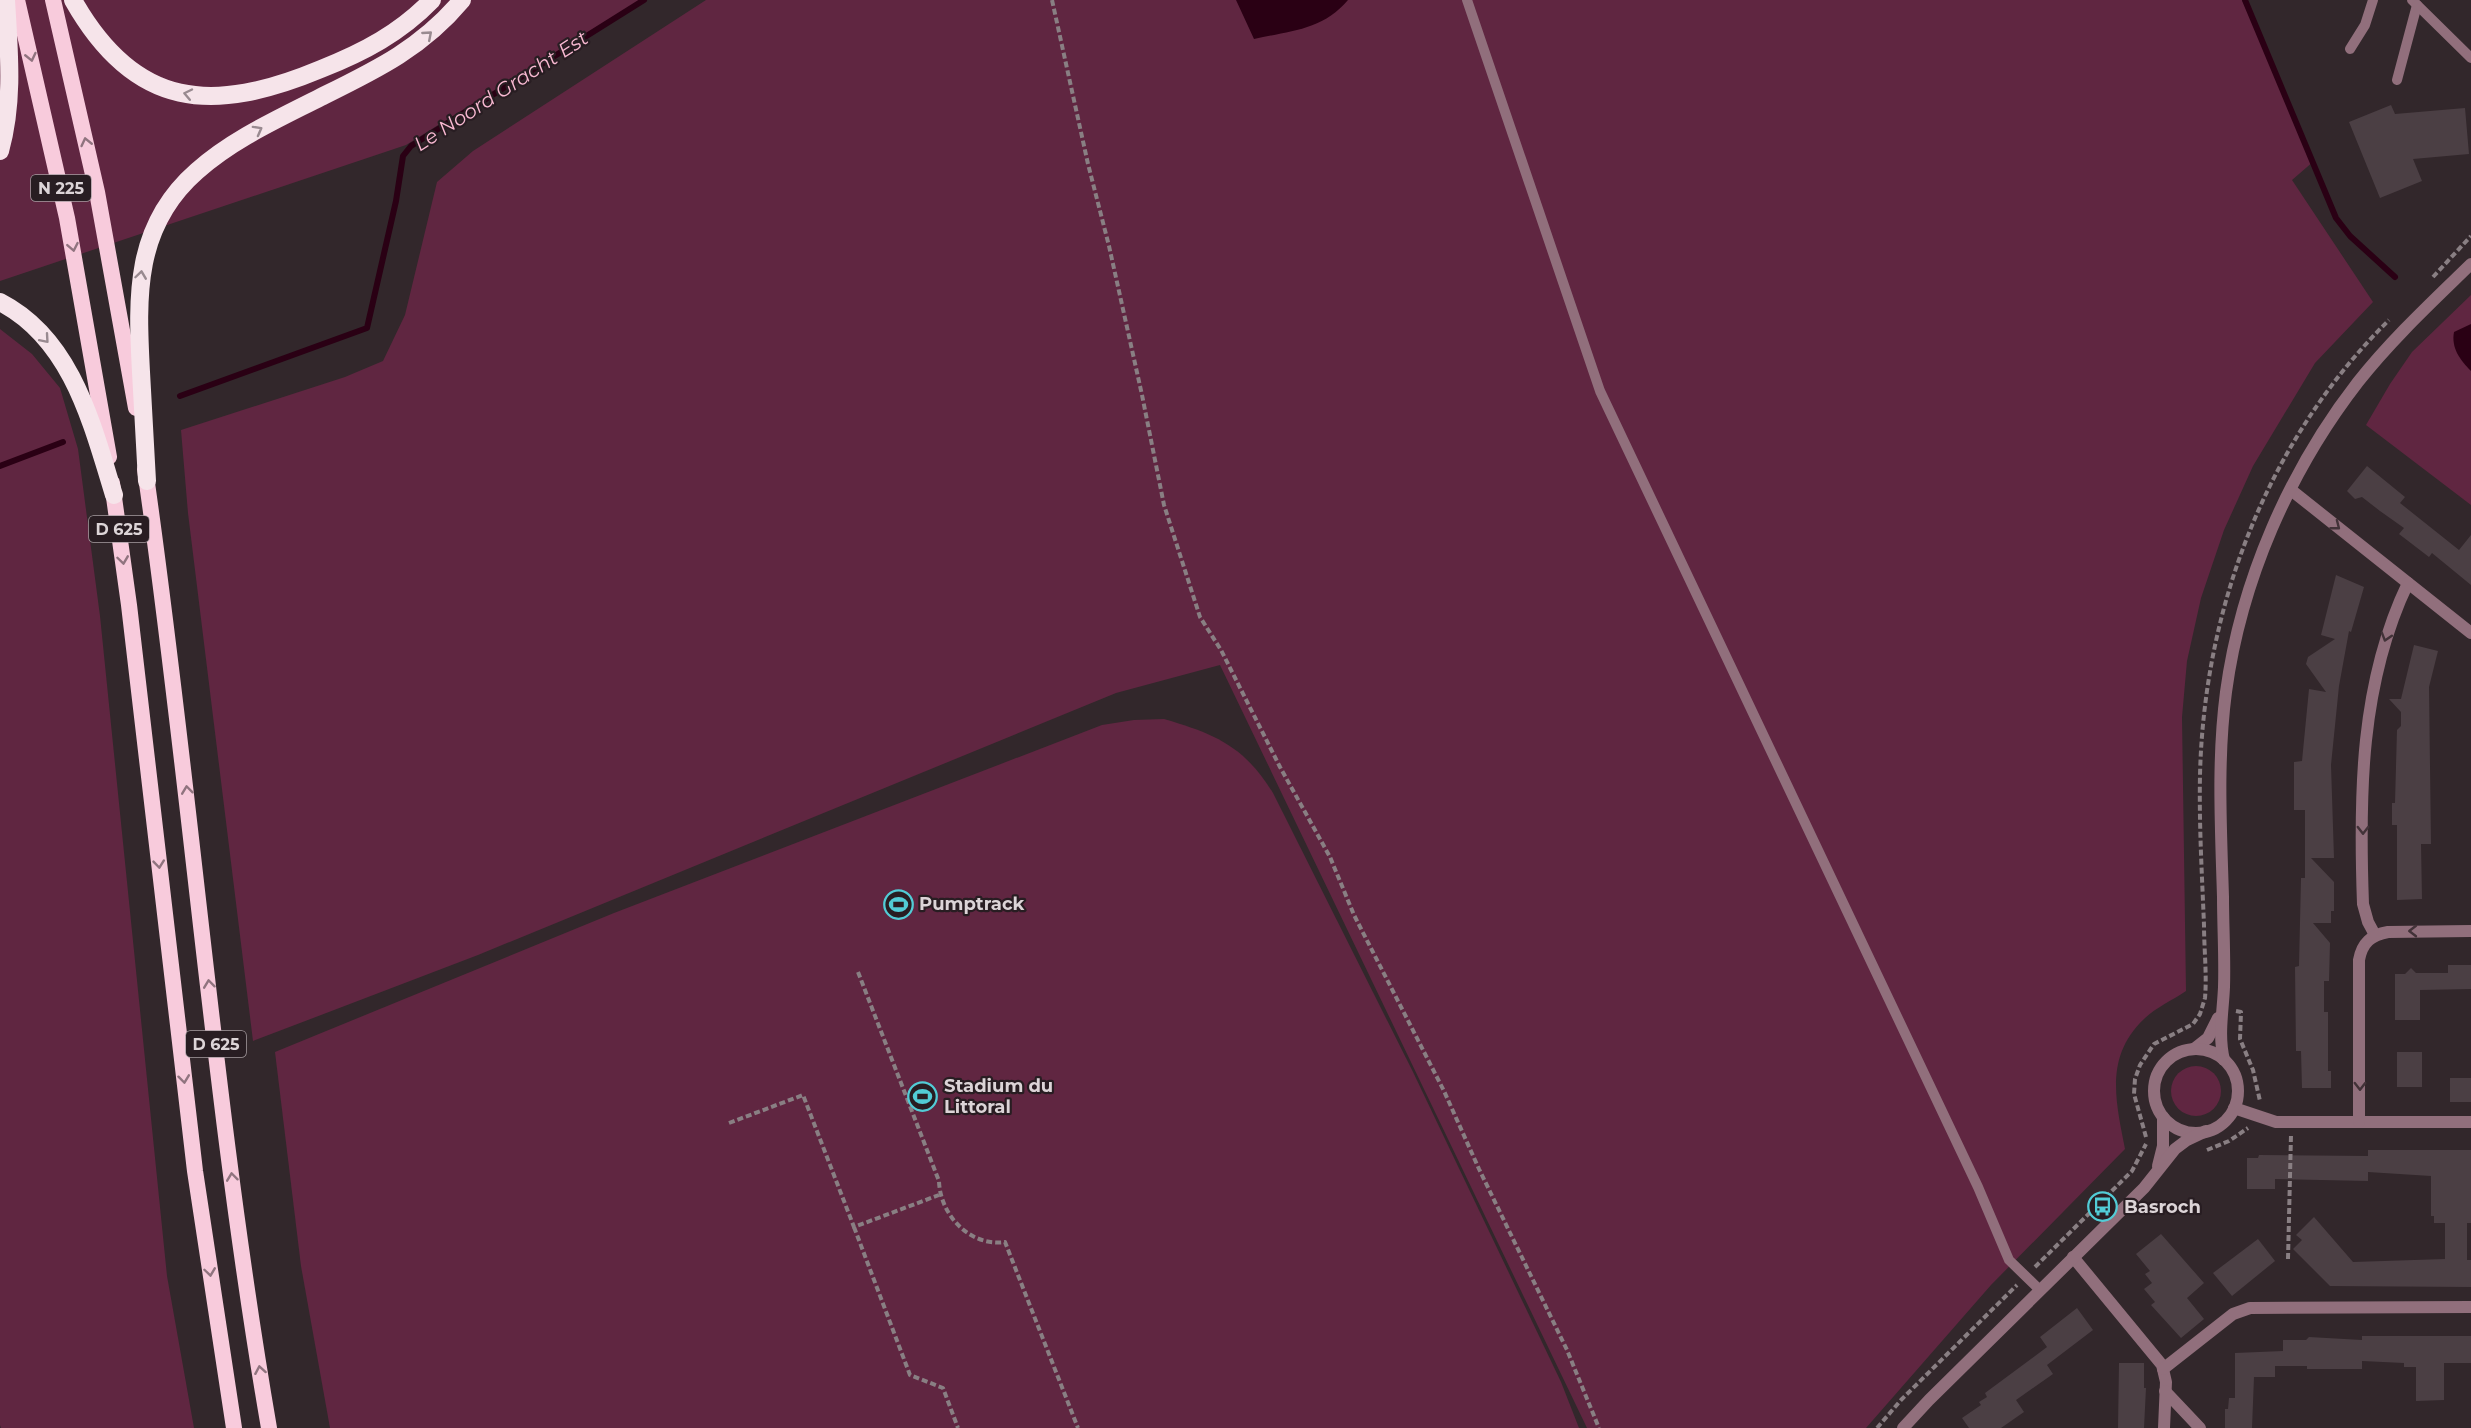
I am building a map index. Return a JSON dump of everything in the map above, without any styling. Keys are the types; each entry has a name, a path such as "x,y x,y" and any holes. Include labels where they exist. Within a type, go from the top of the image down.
{"highway":[{"path":"0,151 7,123 10,90 6,0"},
{"name":"N 225","path":"16,0 60,187 96,378"},
{"name":"N 225","path":"53,0 92,170 118,303"},
{"path":"72,0 106,49 131,70 160,86 183,93 220,97 278,86 359,53 399,31 432,0"},
{"path":"147,481 139,333 140,286 147,244 168,202 196,172 237,142 403,55 436,28 462,0"},
{"path":"0,303 27,321 41,334 72,376 89,415 114,495"},
{"name":"D 625","path":"118,303 168,628 224,1116 269,1428"},
{"name":"D 625","path":"96,378 131,625 201,1211 234,1428"}],"street":[{"path":"2223,1060 2220,1037 2224,980 2220,781 2226,692 2247,597 2263,551 2290,490 2317,442 2357,384 2396,338 2471,264"},
{"path":"2290,490 2471,633"},
{"path":"2375,935 2363,904 2363,759 2371,693 2385,640 2408,583"},
{"path":"2359,1122 2359,960 2364,945 2375,935 2402,931 2471,931"},
{"path":"2194,1049 2208,1038 2222,1008"},
{"path":"1903,1428 2144,1188 2175,1149 2226,1120 2234,1108 2238,1091 2230,1067 2208,1051 2194,1049 2183,1051 2170,1058 2159,1072 2154,1093 2156,1104 2163,1117 2181,1130 2206,1131"},
{"path":"2234,1108 2263,1119 2292,1122 2471,1122"},
{"path":"2156,1173 2163,1146 2163,1117"},
{"path":"2073,1257 2163,1369 2164,1428"},
{"path":"2163,1369 2233,1314 2250,1308 2471,1307"},
{"path":"2165,1391 2200,1428"}],"lane":[{"path":"1467,0 1599,391 1978,1187 2009,1260 2040,1290"},
{"path":"2350,49 2365,25 2373,0"},
{"path":"2414,3 2471,58"},
{"path":"2397,80 2414,3"}],"path":[{"path":"1052,0 1142,394 1164,505 1200,617 1221,651 1330,857 1354,915 1444,1091 1479,1169 1568,1350 1599,1428"},
{"path":"2430,280 2471,236"},
{"path":"1877,1428 1909,1392 2132,1172 2142,1153 2146,1138 2134,1094 2139,1065 2154,1044 2190,1027 2200,1014 2206,987 2201,846 2202,738 2211,663 2228,596 2257,512 2293,443 2332,384 2356,353 2390,320"},
{"path":"858,972 939,1182 939,1195 952,1221 967,1233 994,1244 1005,1242 1078,1428"},
{"path":"729,1122 803,1095 910,1375 943,1388 958,1428"},
{"path":"2289,1259 2292,1122"},
{"path":"854,1227 939,1195"}],"shaded area":[{"path":"0,0 640,0 406,145 0,281"},
{"path":"706,0 2242,0 2314,161 2292,180 2373,302 2315,363 2253,466 2224,530 2201,598 2187,661 2182,717 2186,991 2148,1015 2131,1034 2123,1049 2116,1081 2125,1149 1991,1285 1866,1428 1587,1428 1220,665 1116,693 478,955 253,1041 188,513 181,430 345,377 383,361 405,315 437,182 473,151"},
{"path":"1236,0 1348,0 1328,18 1305,28 1254,39"},
{"path":"2471,295 2471,505 2366,425 2412,352"},
{"path":"2471,324 2471,371 2457,353 2453,338 2454,332"},
{"path":"0,329 32,354 60,388 78,449 100,616 167,1276 194,1428 1,1428 0,1425"},
{"name":"Stadium du Littoral","path":"1164,719 1198,730 1227,744 1251,764 1273,793 1413,1072 1561,1382 1579,1428 330,1428 301,1266 275,1052 614,913 1102,725 1134,720"},
{"path":"2191,1066 2201,1066 2214,1073 2221,1086 2221,1096 2214,1109 2201,1116 2191,1116 2182,1112 2175,1105 2171,1096 2171,1086 2175,1077 2182,1070"}],"building":[{"path":"2391,105 2395,114 2465,108 2469,154 2413,159 2422,181 2380,198 2349,122"},
{"path":"2367,466 2405,497 2400,503 2459,550 2471,535 2471,585 2432,553 2429,557 2399,534 2404,528 2362,497 2355,499 2347,491"},
{"path":"2336,575 2364,587 2351,632 2349,631 2339,686 2331,765 2334,858 2311,858 2334,882 2334,911 2331,911 2331,923 2313,923 2330,943 2329,981 2324,981 2324,1012 2328,1012 2328,1071 2331,1071 2331,1088 2302,1088 2301,1051 2296,1051 2295,967 2299,966 2301,878 2305,878 2305,810 2294,810 2294,762 2302,761 2309,689 2326,692 2306,664 2308,657 2335,639 2321,635"},
{"path":"2414,645 2438,651 2429,687 2431,844 2421,844 2422,899 2397,900 2397,825 2392,825 2392,803 2395,803 2397,730 2401,726 2401,712 2389,699 2401,699"},
{"path":"2448,965 2471,965 2471,989 2420,990 2420,1020 2395,1020 2395,974 2405,974 2411,968 2416,973 2448,973"},
{"path":"2397,1052 2422,1052 2422,1087 2397,1087"},
{"path":"2450,1078 2471,1078 2471,1102 2450,1102"},
{"path":"2368,1150 2471,1150 2471,1223 2467,1223 2467,1260 2471,1260 2471,1287 2330,1286 2293,1249 2302,1240 2296,1235 2314,1217 2353,1262 2445,1259 2445,1223 2434,1223 2434,1216 2431,1216 2431,1176 2368,1172 2368,1181 2275,1179 2275,1189 2247,1189 2247,1158 2258,1158 2259,1155 2368,1156"},
{"path":"2161,1234 2204,1283 2187,1298 2204,1319 2181,1338 2151,1305 2155,1302 2144,1289 2152,1283 2145,1274 2150,1271 2136,1254"},
{"path":"2258,1239 2275,1261 2232,1296 2213,1273"},
{"path":"2077,1308 2093,1330 2047,1365 2053,1374 2016,1400 2024,1412 2001,1428 1969,1428 1962,1418 1981,1405 1979,1402 1987,1397 1985,1393 2047,1347 2040,1337"},
{"path":"2362,1336 2471,1336 2471,1363 2444,1363 2444,1400 2416,1401 2416,1367 2404,1367 2404,1363 2362,1361 2362,1369 2307,1369 2307,1366 2275,1366 2275,1377 2254,1377 2252,1428 2225,1428 2225,1409 2228,1409 2229,1398 2235,1398 2235,1353 2283,1351 2283,1340 2306,1340 2309,1337 2362,1340"},
{"path":"2119,1363 2144,1363 2144,1388 2146,1388 2144,1428 2118,1428"}],"waterway":[{"name":"Le Noord Gracht Est","path":"180,396 367,328 396,201 403,156 411,146 644,0"},
{"path":"2245,0 2336,218 2350,236 2395,277"},
{"name":"Le Noord Gracht Est","path":"0,466 63,442"}],"place":[{"name":"Pumptrack","path":"898,904"},
{"name":"Stadium du Littoral","path":"923,1096"},
{"name":"Basroch","path":"2103,1207"}]}
